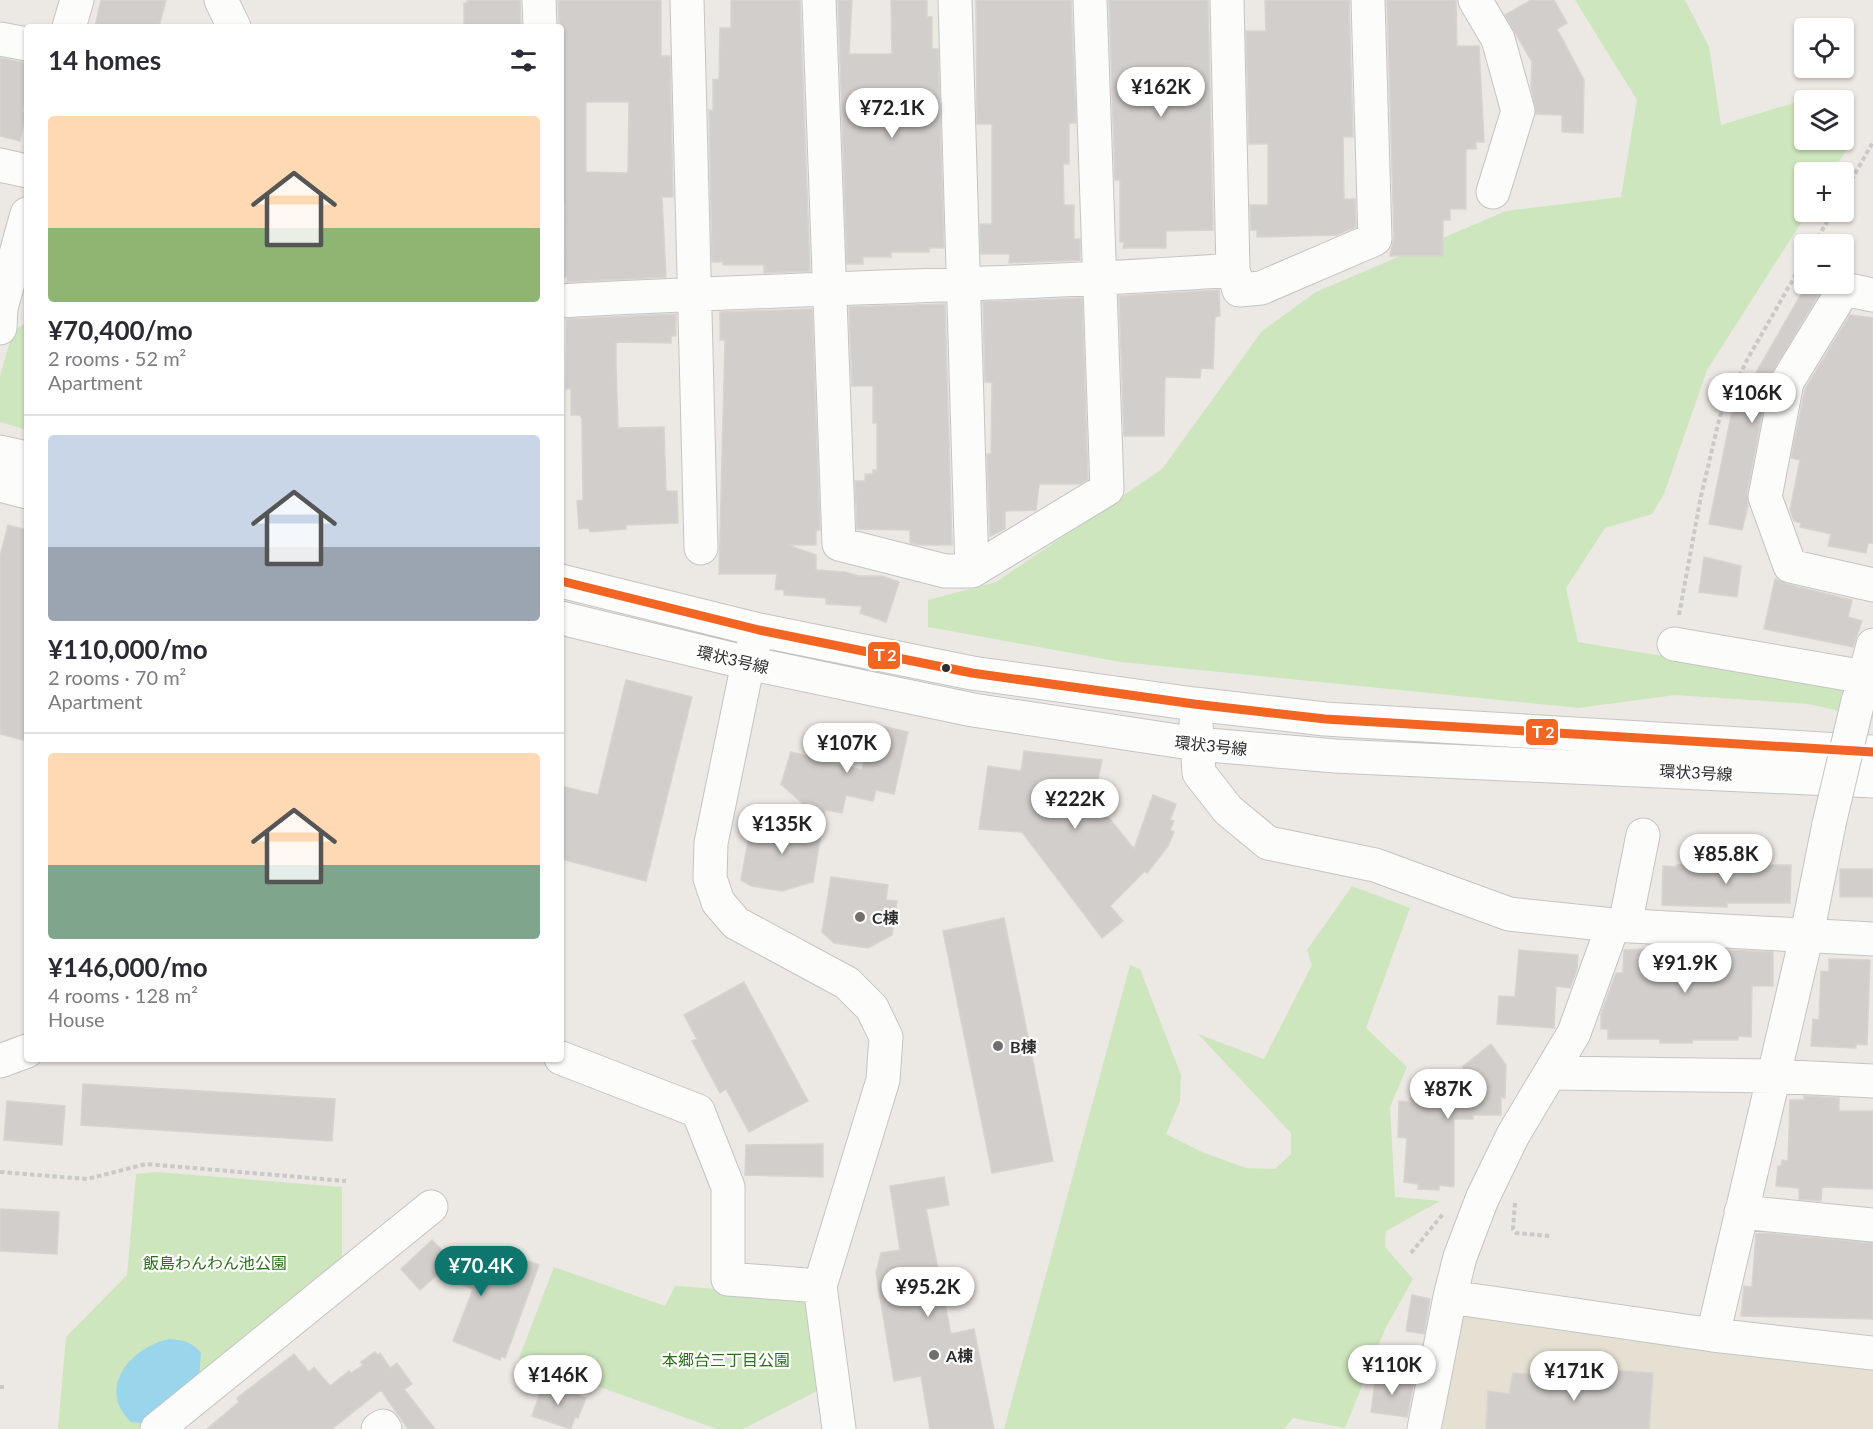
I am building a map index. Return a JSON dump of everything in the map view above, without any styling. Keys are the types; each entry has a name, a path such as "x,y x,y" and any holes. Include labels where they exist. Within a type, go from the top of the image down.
{"street":[{"path":"70,24 77,0"},
{"path":"221,0 233,24"},
{"path":"539,0 540,24"},
{"path":"687,0 701,548"},
{"path":"819,0 839,544 945,571 972,571 1107,489 1090,0"},
{"path":"955,0 972,571"},
{"path":"1227,0 1233,270 1239,290 1261,288 1375,239 1368,0"},
{"path":"1474,0 1498,39 1518,111 1493,192"},
{"path":"0,39 24,43"},
{"path":"0,165 24,170"},
{"path":"7,314 24,229"},
{"path":"564,301 695,293 1098,280 1233,270"},
{"path":"1873,295 1844,289 1787,382 1765,497 1790,566 1873,585"},
{"path":"0,452 24,457"},
{"path":"0,485 24,491"},
{"name":"環状3号線","path":"564,582 759,630 972,673 1194,704 1325,719 1873,752"},
{"name":"環状3号線","path":"564,619 748,663 973,710 1197,744 1335,756 1873,781"},
{"path":"759,630 748,663 711,843 710,878 718,902 736,923 848,983 872,1008 886,1037 883,1080 820,1286 839,1429"},
{"path":"1674,644 1861,689"},
{"path":"1713,1335 1807,934 1829,824 1873,645"},
{"path":"1194,704 1200,773 1228,810 1268,843 1375,865 1509,914 1619,925 1873,939"},
{"path":"1424,1429 1460,1257 1482,1199 1513,1135 1574,1033 1619,925 1643,835"},
{"path":"0,1061 24,1053"},
{"path":"564,1059 698,1111 728,1187 728,1279 820,1286"},
{"path":"1551,1073 1773,1076 1873,1081"},
{"path":"157,1429 431,1207"},
{"path":"1741,1212 1873,1225"},
{"path":"1450,1297 1713,1335 1873,1353"},
{"path":"378,1429 382,1425 386,1429"}],"path":[{"path":"1854,175 1873,142"},
{"path":"1674,644 1701,496 1720,416 1747,360 1794,278"},
{"path":"0,1172 87,1179 146,1164 346,1180"},
{"path":"1516,1233 1550,1236"}],"shaded area":[{"path":"1471,1311 1689,1347 1873,1370 1873,1429 1435,1429 1455,1322"}],"green space":[{"path":"1575,0 1685,0 1709,47 1721,125 1794,103 1794,150 1847,150 1839,162 1794,162 1794,222 1802,222 1707,370 1664,494 1652,514 1605,528 1566,588 1578,642 1864,689 1873,670 1873,719 1809,704 1675,695 1579,708 1121,662 928,627 928,600 996,582 1162,469 1262,331 1316,292 1506,211 1621,197 1637,100"},
{"path":"24,324 24,429 0,422 0,376 13,331"},
{"path":"1352,886 1410,908 1366,1028 1407,1067 1390,1107 1395,1197 1440,1201 1386,1231 1385,1247 1413,1279 1386,1327 1345,1428 1293,1418 1284,1429 1004,1429 1130,965 1140,969 1181,1075 1180,1101 1166,1134 1202,1152 1246,1168 1275,1169 1291,1154 1291,1133 1198,1034 1264,1059 1312,965 1307,950"},
{"name":"飯島わんわん池公園","path":"156,1172 342,1187 342,1268 142,1429 58,1429 66,1337 127,1275 136,1174"},
{"name":"本郷台三丁目公園","path":"554,1267 665,1306 675,1286 809,1295 817,1391 743,1429 717,1429 519,1358"}],"water":[{"path":"170,1339 187,1342 201,1353 199,1378 142,1423 131,1422 121,1409 117,1396 118,1383 123,1370 131,1359 143,1350"}],"building":[{"path":"101,0 166,0 160,24 96,24"},
{"path":"467,0 520,0 521,24 464,24 464,3 467,3"},
{"path":"661,0 661,56 670,56 673,197 662,197 666,277 567,282 567,277 564,277 564,24 559,24 558,1","holes":["586,102 629,102 628,173 586,172"]},
{"path":"731,0 800,0 810,271 764,273 764,265 723,265 723,262 712,262 709,110 713,111 713,80 719,79 720,28 731,28"},
{"path":"838,0 852,0 849,54 892,54 891,0 927,0 927,17 932,17 932,49 938,49 944,248 929,248 929,252 891,252 891,257 863,257 863,264 847,264"},
{"path":"976,0 1071,0 1076,123 1069,123 1069,164 1063,164 1064,205 1074,205 1074,239 1080,239 1080,260 1009,263 1010,254 981,254 980,224 992,224 992,124 977,124"},
{"path":"1109,0 1208,0 1213,230 1166,231 1166,248 1123,248 1124,242 1120,242 1120,180 1115,180"},
{"path":"1265,0 1349,0 1353,137 1343,137 1344,199 1355,199 1356,227 1337,235 1257,237 1257,230 1251,230 1250,205 1268,205 1268,144 1249,144 1246,31 1266,31"},
{"path":"1387,0 1456,0 1457,46 1479,46 1484,142 1476,142 1476,149 1466,149 1466,209 1450,209 1450,220 1443,220 1443,256 1390,256 1394,238"},
{"path":"1531,0 1554,0 1567,23 1557,29 1584,80 1583,133 1562,132 1562,115 1536,114 1531,86 1532,62 1505,15"},
{"path":"0,58 24,62 22,112 24,112 24,122 20,141 0,136"},
{"path":"1219,290 1220,316 1215,317 1213,369 1201,368 1200,378 1165,377 1164,436 1124,436 1119,296"},
{"path":"1801,294 1819,294 1769,378 1742,530 1709,524 1731,416"},
{"path":"1082,298 1088,479 1080,484 1039,484 1036,510 1005,511 1005,529 990,536 987,454 991,454 992,382 985,382 983,302"},
{"path":"945,304 952,545 920,545 910,543 910,530 857,529 855,481 865,481 865,474 873,474 873,470 877,470 877,423 873,423 873,386 852,386 849,307"},
{"path":"812,309 820,530 816,530 816,545 788,545 816,555 816,570 845,572 859,576 882,576 899,582 886,622 860,613 862,606 826,604 826,598 784,595 784,590 775,589 777,574 719,574 725,340 720,340 720,312"},
{"path":"676,314 676,336 671,336 671,343 616,342 616,366 618,428 664,427 666,491 677,491 678,523 626,525 626,529 590,532 589,528 579,529 577,501 583,500 582,419 580,415 571,415 571,389 566,389 567,319"},
{"path":"1850,315 1873,318 1873,543 1868,543 1866,553 1828,546 1831,534 1800,527 1801,523 1794,521 1790,510 1800,460 1791,458 1805,389"},
{"path":"8,525 24,529 24,740 0,734 0,556"},
{"path":"1704,557 1741,566 1737,597 1699,592"},
{"path":"1775,579 1786,584 1852,600 1848,617 1862,621 1853,647 1764,629"},
{"path":"626,680 692,697 646,881 564,860 564,787 598,795"},
{"path":"873,724 908,732 894,794 876,790 873,801 846,795 842,813 825,810 823,822 781,784 791,752 862,770"},
{"path":"1024,751 1102,760 1096,788 1079,805 1109,818 1134,849 1153,795 1176,804 1170,820 1174,821 1170,830 1174,832 1168,846 1147,873 1145,871 1110,906 1123,921 1102,938 1022,832 979,829 988,766 1021,771"},
{"path":"764,818 822,827 813,882 782,891 751,886 741,880 750,830 762,832"},
{"path":"1677,865 1791,865 1790,903 1727,903 1727,907 1662,905 1663,866 1677,867"},
{"path":"1840,869 1873,869 1873,897 1840,897"},
{"name":"C棟","path":"831,877 888,885 886,900 897,901 892,935 868,948 834,943 822,932"},
{"name":"B棟","path":"1004,918 1053,1161 992,1173 943,931"},
{"path":"1682,948 1773,952 1773,986 1752,986 1751,1037 1738,1036 1738,1040 1692,1040 1692,1043 1660,1043 1660,1039 1608,1039 1608,1029 1601,1029 1601,1014 1616,973 1623,973 1624,950"},
{"path":"1519,950 1578,955 1577,969 1570,988 1556,986 1554,1028 1497,1024 1499,996 1515,997"},
{"path":"1829,959 1870,960 1867,1045 1856,1044 1856,1048 1811,1046 1813,1019 1819,1020 1821,971 1829,972"},
{"path":"744,982 808,1101 749,1132 726,1089 720,1093 692,1041 697,1039 684,1015"},
{"path":"1491,1044 1506,1065 1505,1098 1501,1097 1501,1115 1473,1115 1473,1119 1454,1119 1454,1187 1439,1185 1439,1190 1418,1189 1418,1184 1404,1182 1407,1138 1398,1137 1399,1101 1410,1102 1410,1098 1430,1099 1430,1093 1463,1095 1463,1066"},
{"path":"83,1084 335,1099 332,1141 81,1125"},
{"path":"1804,1096 1839,1098 1839,1111 1873,1111 1873,1189 1822,1187 1821,1201 1799,1199 1799,1188 1776,1186 1778,1166 1781,1166 1782,1160 1788,1161 1790,1100 1804,1100"},
{"path":"7,1101 65,1106 62,1145 4,1140"},
{"path":"823,1144 823,1177 745,1175 746,1145"},
{"name":"A棟","path":"944,1177 949,1205 926,1209 951,1334 974,1329 994,1429 930,1429 921,1376 894,1381 876,1273 881,1253 900,1250 890,1186"},
{"path":"0,1209 59,1212 57,1254 0,1251"},
{"path":"1756,1234 1873,1243 1873,1319 1741,1316 1744,1286 1752,1287"},
{"path":"432,1240 469,1279 475,1260 488,1265 491,1258 514,1267 517,1257 539,1265 505,1358 501,1356 500,1360 453,1341 473,1289 437,1275 420,1290 401,1269"},
{"path":"1412,1295 1430,1299 1424,1334 1406,1331"},
{"path":"375,1352 378,1355 380,1353 390,1368 397,1363 412,1384 404,1389 435,1429 408,1429 381,1390 332,1429 207,1429 239,1402 237,1398 294,1354 309,1372 314,1367 330,1386 349,1371 351,1373 363,1365 361,1362"},
{"path":"1577,1368 1653,1373 1649,1429 1486,1429 1488,1391 1509,1394 1513,1373 1576,1378"},
{"path":"1376,1376 1414,1381 1407,1417 1371,1412"},
{"path":"544,1382 586,1398 571,1429 532,1416"}],"transit line":[{"name":"Ｔ2","path":"564,582 759,630 972,673 1194,704 1325,719 1873,752"}],"place":[{"name":"C棟","path":"860,917"},
{"name":"B棟","path":"998,1046"},
{"name":"A棟","path":"934,1355"}]}
